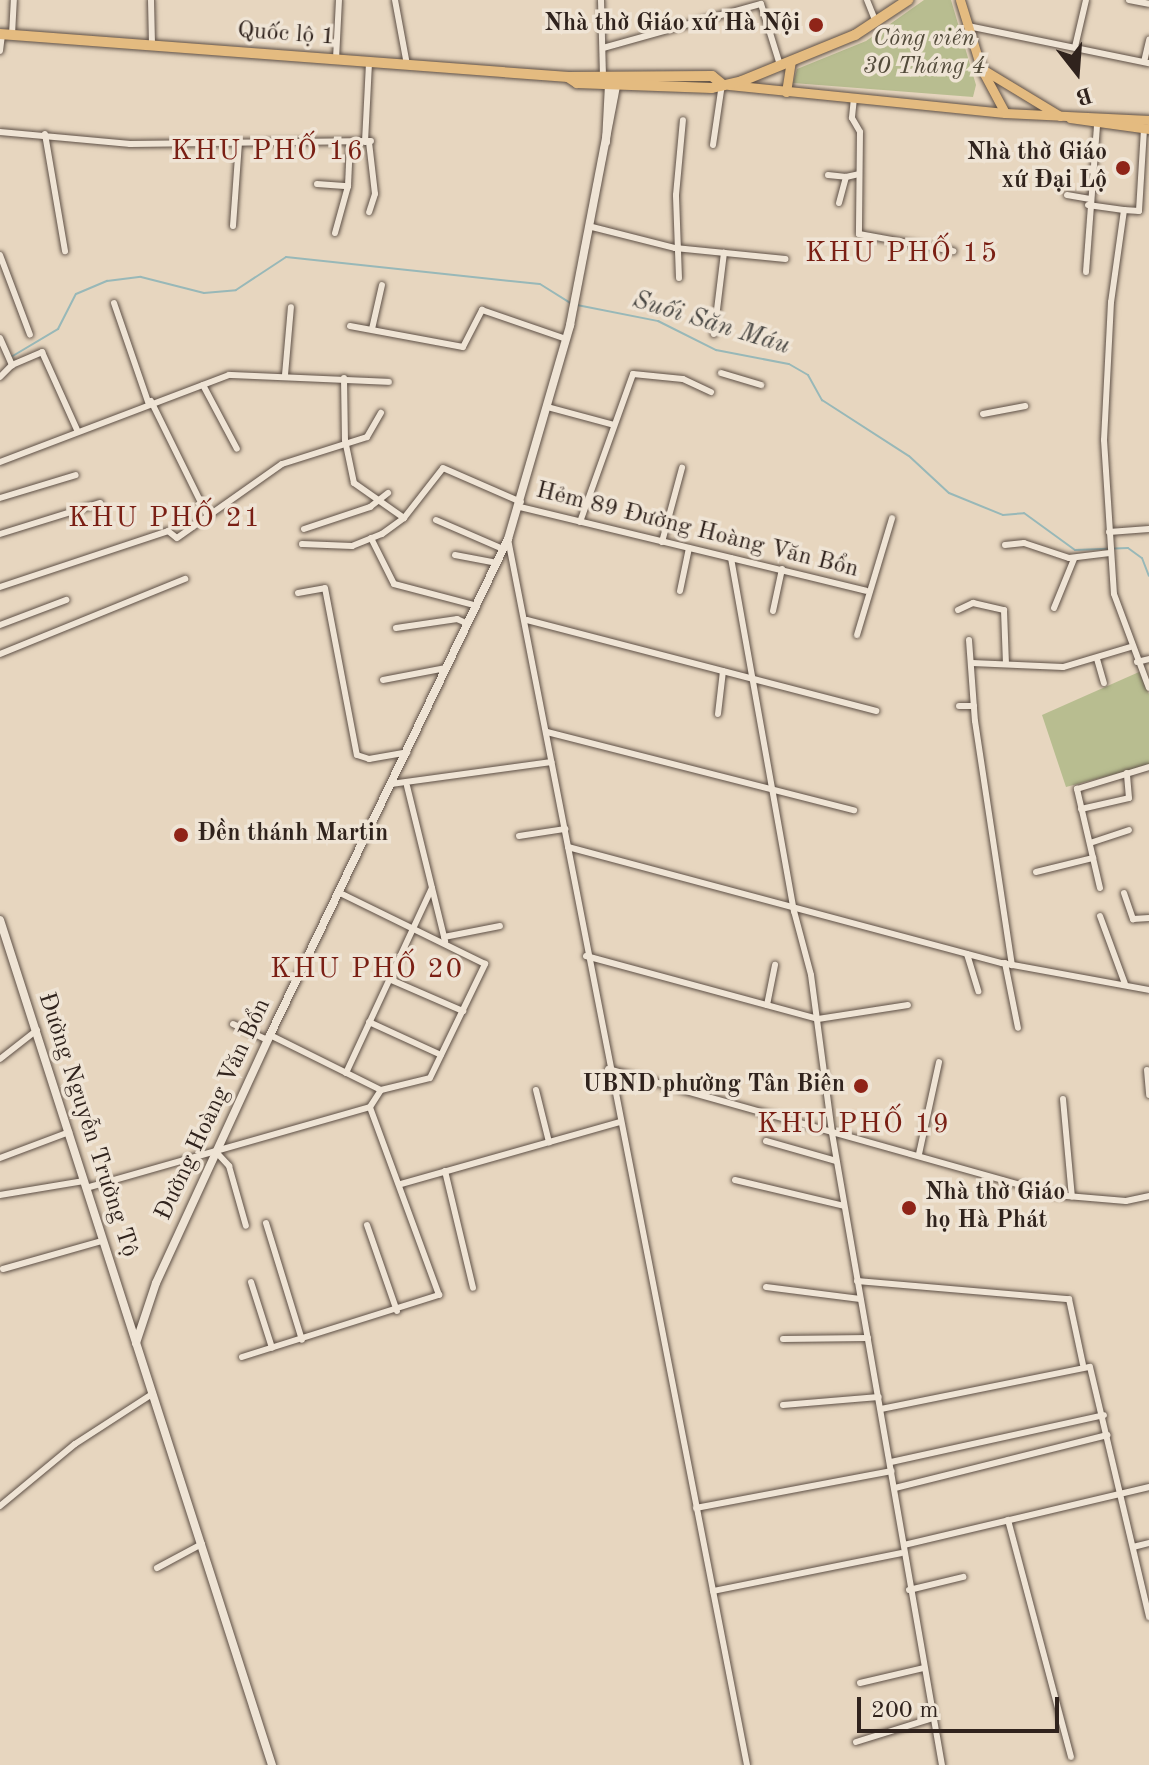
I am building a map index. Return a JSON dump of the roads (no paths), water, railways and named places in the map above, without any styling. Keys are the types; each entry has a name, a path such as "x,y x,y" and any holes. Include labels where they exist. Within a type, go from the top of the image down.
{"highway":[{"path":"722,84 786,64 876,22 908,0"},
{"name":"Quốc lộ 1","path":"4,34 609,80 712,76 722,84"}],"main road":[{"path":"963,0 981,68 1005,113"},
{"path":"786,64 786,92"},
{"path":"981,68 1066,118 1097,125 1147,126"},
{"name":"Đường Hoàng Văn Bổn","path":"136,1343 156,1283 269,1037 508,539 566,339 592,227 606,142 609,80"},
{"path":"722,84 1147,126"},
{"name":"Đường Nguyễn Trường Tộ","path":"0,920 136,1343"},
{"path":"136,1343 272,1765"}],"street":[{"path":"0,51 14,0"},
{"path":"151,0 152,45"},
{"path":"336,59 339,0"},
{"path":"395,0 407,65"},
{"path":"601,0 603,48 609,80"},
{"path":"867,0 876,22"},
{"path":"1075,47 1086,0"},
{"path":"1129,0 1149,4"},
{"path":"603,48 760,2 786,64"},
{"path":"968,26 1147,63 1149,40"},
{"path":"369,62 368,142 375,194 369,212"},
{"path":"713,145 722,84"},
{"path":"854,98 859,234 953,251"},
{"path":"679,278 682,249 676,195 683,120"},
{"path":"1086,272 1088,202 1097,125"},
{"path":"1139,211 1146,174 1147,126"},
{"path":"0,132 130,144 368,142"},
{"path":"45,134 65,251"},
{"path":"233,226 239,142"},
{"path":"335,233 348,186 350,142"},
{"path":"828,175 846,177 859,174"},
{"path":"839,203 846,177"},
{"path":"317,184 348,186"},
{"path":"1067,195 1124,210 1149,212"},
{"path":"1124,210 1108,324 1109,532 1114,594 1130,647 1149,688"},
{"path":"592,227 682,249 785,259"},
{"path":"714,334 724,253"},
{"path":"0,255 30,335"},
{"path":"372,329 382,285"},
{"path":"114,303 150,401 207,515"},
{"path":"285,375 291,307"},
{"path":"350,326 463,347 482,310 566,339"},
{"path":"0,338 9,361"},
{"path":"0,377 9,361 42,352 77,430"},
{"path":"0,462 70,440 77,430 150,401 240,373 389,382"},
{"path":"721,373 761,385"},
{"path":"580,522 633,374 683,379 711,392"},
{"path":"302,544 352,546 404,518 378,503 354,483 345,442 344,378"},
{"path":"203,385 237,449"},
{"path":"983,414 1025,406"},
{"path":"547,407 614,425"},
{"path":"0,587 168,531 177,538 282,464 367,437 381,413"},
{"name":"Hẻm 89 Đường Hoàng Văn Bổn","path":"404,518 443,468 520,504 580,522 866,591"},
{"path":"662,542 682,468"},
{"path":"0,498 76,475"},
{"path":"304,529 378,503 388,493"},
{"path":"0,534 100,503"},
{"path":"857,635 866,591 892,518"},
{"path":"436,520 503,549"},
{"path":"1109,532 1149,529"},
{"path":"371,538 394,584 477,606"},
{"path":"508,539 527,620 608,1069 747,1765"},
{"path":"1005,545 1024,543 1074,559 1110,548"},
{"path":"680,591 689,548"},
{"path":"455,555 497,563"},
{"path":"731,558 771,793 818,1019 836,1161 942,1765"},
{"path":"1054,608 1074,559"},
{"path":"773,611 782,569"},
{"path":"0,654 185,579"},
{"path":"298,593 324,586 357,755 369,759 407,752"},
{"path":"0,625 66,600"},
{"path":"958,610 973,603 1004,610 1006,664"},
{"path":"396,628 457,619 468,624"},
{"path":"527,620 876,711"},
{"path":"969,640 974,706 1018,1028"},
{"path":"972,663 1063,667 1130,647"},
{"path":"1097,659 1104,683"},
{"path":"1137,662 1149,659"},
{"path":"383,680 446,668"},
{"path":"718,714 723,671"},
{"path":"959,706 974,706"},
{"path":"547,732 771,793 854,810"},
{"path":"391,784 407,786 552,762"},
{"path":"1100,888 1081,809 1080,786 1149,767"},
{"path":"1081,809 1129,798 1127,773"},
{"path":"407,786 444,939"},
{"path":"519,836 565,829"},
{"path":"1090,843 1129,830"},
{"path":"568,847 794,911 967,954 1149,990"},
{"path":"1036,872 1093,858"},
{"path":"346,1073 432,888"},
{"path":"233,1024 269,1037 381,1090 430,1078 486,963 444,939 338,892"},
{"path":"1124,893 1133,919 1149,918"},
{"path":"1100,916 1125,985"},
{"path":"444,939 500,926"},
{"path":"967,954 978,991"},
{"path":"586,956 818,1019 908,1005"},
{"path":"767,1005 775,965"},
{"path":"389,979 463,1011"},
{"path":"369,1022 441,1055"},
{"path":"0,1059 37,1030"},
{"path":"919,1154 939,1062"},
{"path":"608,1069 1072,1197 1126,1201 1149,1196"},
{"path":"1147,1070 1149,1095"},
{"path":"0,1195 85,1184 218,1151 370,1107 381,1090"},
{"path":"536,1090 549,1142"},
{"path":"1063,1099 1072,1197"},
{"path":"242,1357 397,1311 439,1293 370,1107"},
{"path":"401,1184 620,1122"},
{"path":"0,1158 69,1132"},
{"path":"766,1141 836,1161"},
{"path":"218,1151 229,1166 246,1226"},
{"path":"445,1171 473,1288"},
{"path":"735,1180 844,1206"},
{"path":"266,1223 302,1340"},
{"path":"367,1225 397,1311"},
{"path":"3,1269 102,1241"},
{"path":"857,1281 1069,1299 1083,1365 1095,1373 1149,1617"},
{"path":"251,1282 272,1348"},
{"path":"766,1287 860,1299"},
{"path":"783,1339 868,1338"},
{"path":"881,1409 1083,1365"},
{"path":"0,1506 68,1449 152,1394"},
{"path":"783,1405 879,1397"},
{"path":"696,1508 1104,1415"},
{"path":"895,1488 1108,1435"},
{"path":"713,1591 903,1549 1008,1520 1149,1487"},
{"path":"1008,1520 1071,1757"},
{"path":"1133,1547 1149,1543"},
{"path":"157,1568 202,1544"},
{"path":"909,1590 963,1577"},
{"path":"860,1683 924,1668"},
{"path":"856,1742 933,1718"}],"waterway":[{"name":"Suối Săn Máu","path":"11,357 58,329 76,294 107,281 141,277 204,293 236,290 286,257 540,284 571,303"},
{"name":"Suối Săn Máu","path":"577,305 658,321 716,350 789,364 808,375 822,400 909,456 949,493 1003,515 1024,513 1075,550 1128,548 1142,558 1149,576"}],"place":[{"name":"Nhà thờ Giáo xứ Hà Nội","path":"816,25"},
{"name":"Nhà thờ Giáo xứ Đại Lộ","path":"1123,168"},
{"name":"Đền thánh Martin","path":"181,835"},
{"name":"UBND phường Tân Biên","path":"861,1086"},
{"name":"Nhà thờ Giáo họ Hà Phát","path":"909,1208"}],"district":[{"name":"KHU PHỐ 16","path":"268,152"},
{"name":"KHU PHỐ 15","path":"902,254"},
{"name":"KHU PHỐ 21","path":"165,519"},
{"name":"KHU PHỐ 20","path":"367,970"},
{"name":"KHU PHỐ 19","path":"854,1125"}],"park label":[{"name":"Công viên 30 Tháng 4","path":"924,54"}]}
